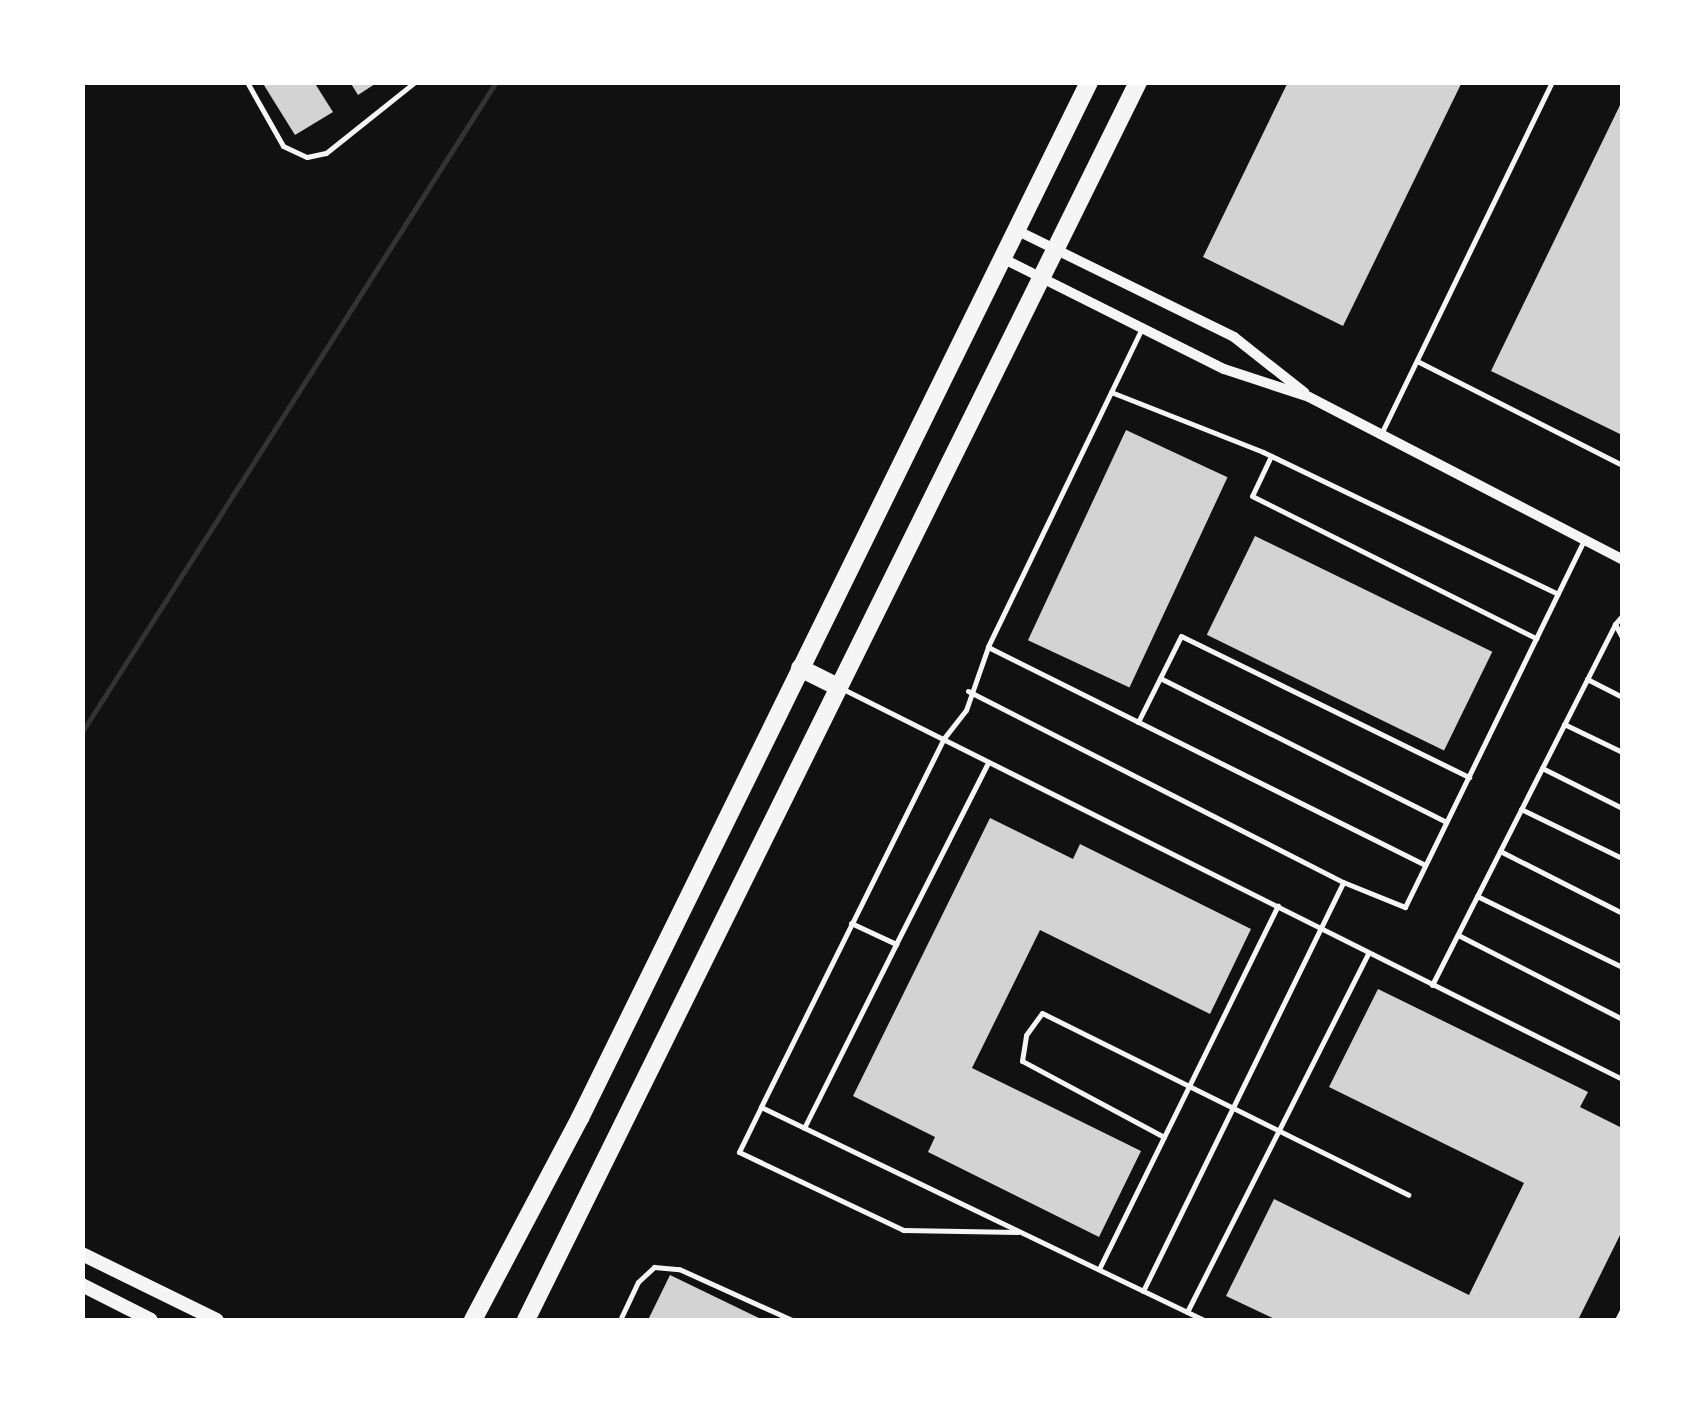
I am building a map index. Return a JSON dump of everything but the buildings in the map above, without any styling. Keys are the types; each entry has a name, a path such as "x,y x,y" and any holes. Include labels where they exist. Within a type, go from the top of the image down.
{"main road":[{"path":"473,1320 1090,82"},
{"path":"526,1320 1138,82"},
{"path":"800,668 838,687"}],"street":[{"path":"1016,230 1234,337 1309,397"},
{"path":"1002,258 1224,369 1309,397 1586,536 1622,559"},
{"path":"82,1254 218,1320"},
{"path":"132,1311 145,1284"},
{"path":"82,1286 152,1320"}],"lane":[{"path":"247,82 283,146 307,157 326,153 415,82"},
{"path":"1382,434 1552,82"},
{"path":"1020,1232 903,1230 739,1152 944,738 966,710 968,691 988,647 1142,328"},
{"path":"1417,361 1622,465"},
{"path":"1111,392 1271,456 1558,594"},
{"path":"1271,456 1252,496 1536,638"},
{"path":"968,691 1343,882 1405,907 1586,536"},
{"path":"1432,985 1622,616"},
{"path":"1615,624 1622,636"},
{"path":"1138,722 1180,636 1469,777"},
{"path":"988,647 1425,865"},
{"path":"1160,678 1446,822"},
{"path":"1587,679 1622,697"},
{"path":"838,687 944,738 987,765 1622,1078"},
{"path":"1564,724 1622,752"},
{"path":"804,1128 987,765"},
{"path":"1542,768 1622,808"},
{"path":"1522,809 1622,858"},
{"path":"1500,851 1622,913"},
{"path":"1143,1291 1324,931 1343,882"},
{"path":"1478,896 1622,967"},
{"path":"1099,1270 1278,906"},
{"path":"851,923 896,944"},
{"path":"1458,935 1622,1019"},
{"path":"1187,1312 1368,953"},
{"path":"1164,1138 1022,1061 1026,1035 1042,1012 1277,1133 1408,1195"},
{"path":"761,1107 1204,1320"},
{"path":"620,1320 638,1282 654,1267 679,1268 792,1320"},
{"path":"1617,1320 1622,1310"}],"waterway":[{"path":"82,732 496,82"}]}
